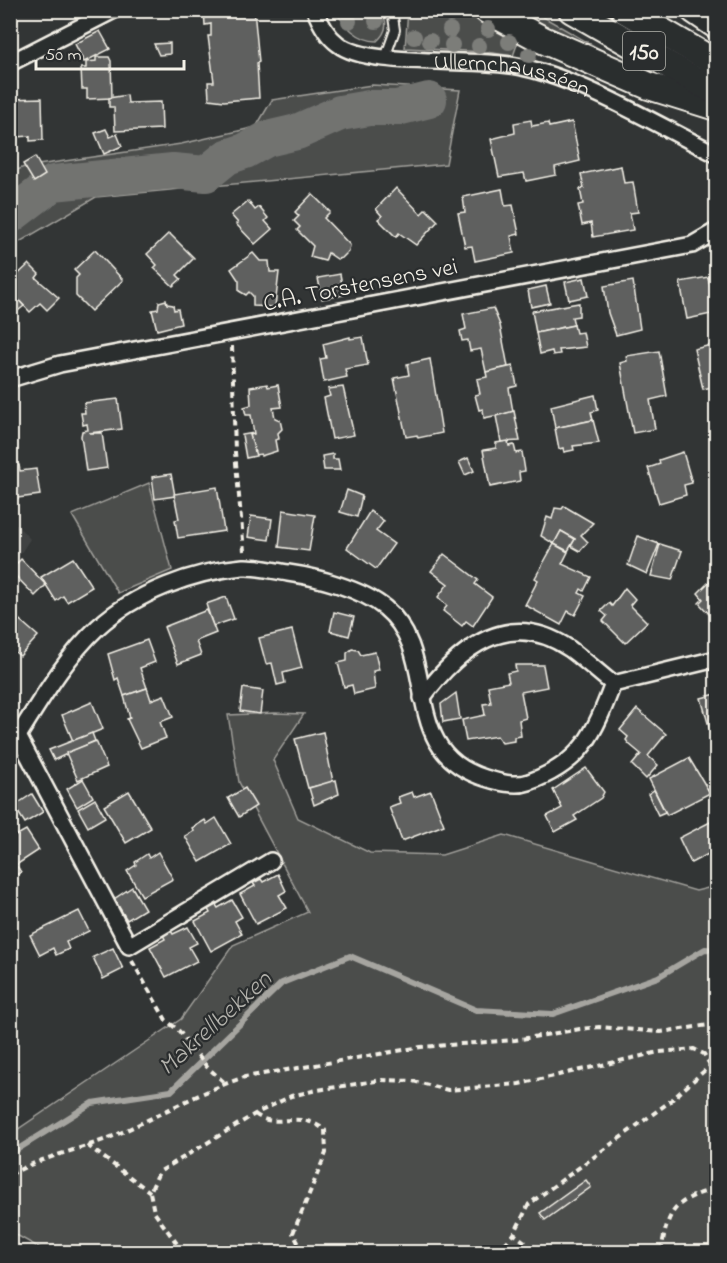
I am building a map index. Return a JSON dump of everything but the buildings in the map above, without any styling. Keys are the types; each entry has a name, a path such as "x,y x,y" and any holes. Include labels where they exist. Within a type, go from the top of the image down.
{"highway":[{"path":"488,10 543,40 649,86 717,107"},
{"name":"150","path":"572,10 717,92"},
{"name":"150","path":"625,10 717,63"},
{"path":"694,10 717,25"}],"street":[{"path":"10,63 114,10"},
{"name":"Ullernchausséen","path":"315,10 328,34 337,44 353,53 385,58 485,62 540,71 717,154"},
{"name":"C.A. Torstensens vei","path":"10,379 60,364 692,245 717,231"},
{"path":"271,861 129,946 14,736 72,656 100,625 136,601 175,583 245,567 298,574 344,586 385,608 401,627 412,649 422,698 437,744 458,766 498,782 522,784 548,775 573,759 588,741 613,684"},
{"path":"422,698 442,670 472,646 489,637 516,633 537,634 568,648 613,684"},
{"path":"613,684 717,659"}],"lane":[{"path":"385,58 395,30 392,10"}],"path":[{"path":"232,333 235,452 245,567"},
{"path":"129,946 138,974 166,1020 189,1042 207,1067 225,1083"},
{"path":"10,1175 40,1159 117,1134 225,1083 303,1066 460,1043 515,1040 599,1027 661,1032 717,1024"},
{"path":"183,1252 154,1212 150,1192 159,1172 255,1114 291,1096 382,1080 413,1081 448,1090 519,1084 659,1052 694,1048 704,1054 717,1076"},
{"path":"497,1252 514,1234 529,1204 668,1103 711,1065"},
{"path":"255,1114 264,1121 272,1122 298,1118 315,1122 325,1130 326,1153 293,1233 303,1252"},
{"path":"87,1145 150,1192"},
{"path":"661,1252 671,1211 690,1196 717,1188"},
{"path":"514,1234 525,1242 529,1252"}],"shaded area":[{"path":"408,10 471,11 519,39 513,56 486,52 405,48"},
{"path":"336,11 380,11 385,19 385,30 377,41 364,38 347,27"},
{"path":"509,11 533,11 627,65"},
{"path":"372,85 460,90 446,164 96,197 11,247 11,173 24,167 181,144 256,127 272,100"},
{"path":"149,483 172,570 118,593 72,515"},
{"path":"11,519 30,539 11,568"},
{"path":"304,714 273,760 298,818 370,853 442,855 504,835 696,891 716,886 716,1252 47,1252 11,1232 11,1134 181,1019 233,945 308,912 239,782 228,715"}],"waterway":[{"path":"10,216 53,183 173,171 206,174 227,157 245,151 267,139 297,132 340,113 369,108 397,108 429,100"},
{"name":"Makrellbekken","path":"10,1154 92,1103 171,1091 282,983 350,956 476,1010 553,1014 658,977 705,949 716,950"}]}
